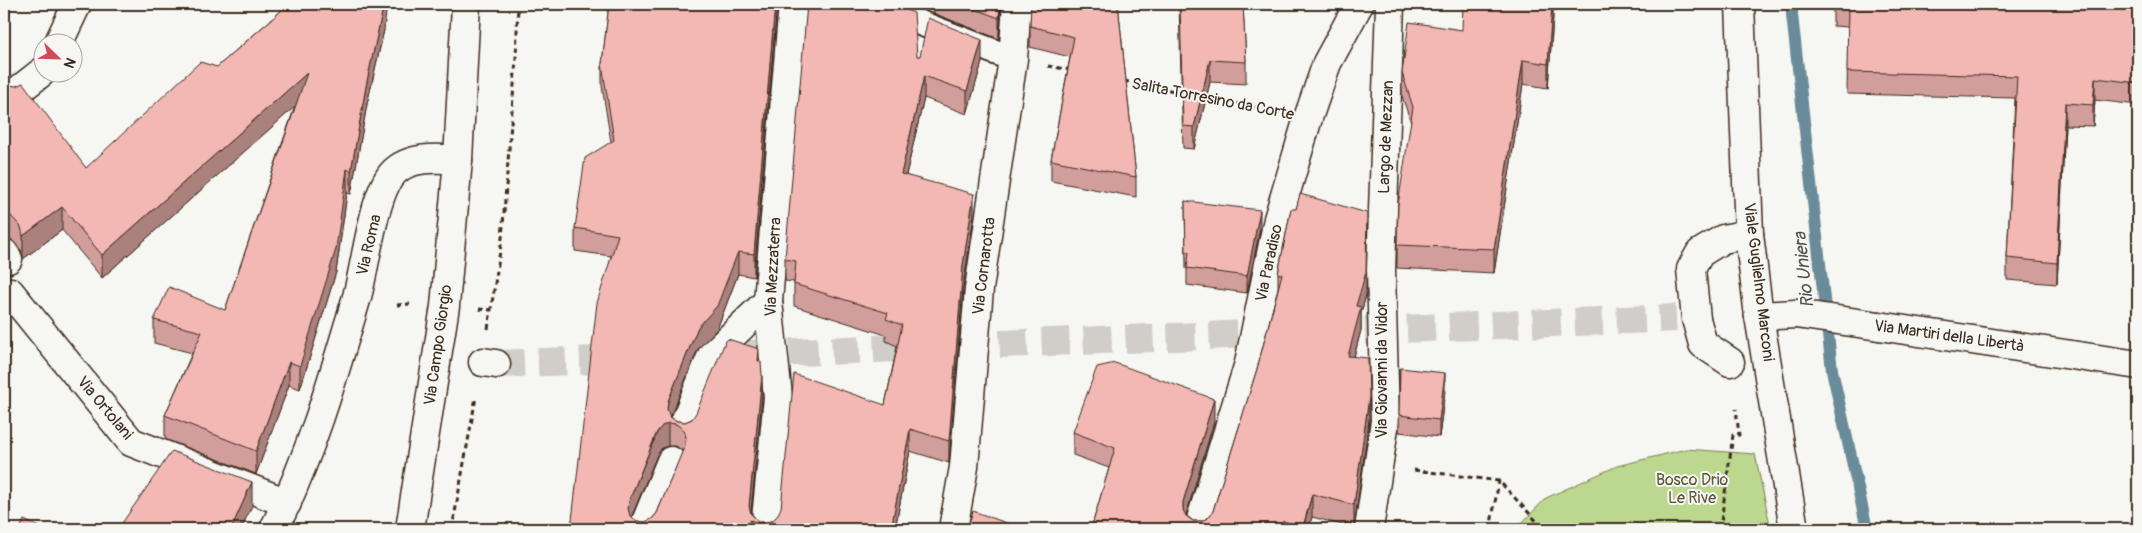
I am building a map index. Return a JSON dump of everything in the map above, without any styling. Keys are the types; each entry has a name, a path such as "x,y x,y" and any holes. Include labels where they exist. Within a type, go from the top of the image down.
{"street":[{"path":"64,32 77,4"},
{"path":"458,160 466,4"},
{"name":"Via Mezzaterra","path":"765,529 778,398 768,301 793,4"},
{"name":"Via Cornarotta","path":"952,529 964,466 979,289 1013,59 1017,4"},
{"name":"Via Paradiso","path":"1198,529 1249,363 1278,219 1308,118 1327,63 1358,4"},
{"name":"Largo de Mezzan","path":"1382,270 1390,4"},
{"name":"Viale Guglielmo Marconi","path":"1740,4 1749,234 1759,316 1794,529"},
{"path":"12,86 32,77"},
{"name":"Via Roma","path":"274,529 287,503 317,423 357,298 380,196 393,173 410,163 433,158 458,160"},
{"name":"Via Campo Giorgio","path":"410,529 445,306 458,160"},
{"path":"1730,362 1703,344 1686,318 1691,269 1700,253 1723,239 1749,234"},
{"name":"Via Giovanni da Vidor","path":"1369,529 1385,421 1382,270"},
{"name":"Via Ortolani","path":"7,294 131,442 287,503"},
{"path":"682,429 712,356 768,301"},
{"name":"Via Martiri della Libertà","path":"1759,316 1800,314 2138,365"},
{"path":"643,529 671,461"}],"lane":[{"path":"871,4 1013,59"}],"path":[{"path":"452,529 489,363 502,238 516,59 518,4"},
{"path":"1013,59 1072,70"},
{"name":"Salita Torresino da Corte","path":"1120,80 1189,94"},
{"name":"Salita Torresino da Corte","path":"1198,96 1308,118"},
{"path":"1720,529 1733,436 1739,435"},
{"path":"1379,466 1499,481 1544,529"},
{"path":"1490,529 1499,481"}],"green space":[{"name":"Bosco Drio Le Rive","path":"1686,449 1755,454 1771,529 1516,529 1546,498 1617,466"}],"building":[{"path":"281,4 384,4 367,81 351,171 347,169 336,249 300,366 289,362 256,451 165,415 202,332 154,320 169,287 225,310 307,73 102,255 62,207 23,236 21,227 11,216 4,214 4,82 16,86 23,83 86,168 200,62 217,67 281,11"},
{"path":"609,4 775,4 754,254 738,252 717,306 698,327 668,401 667,409 670,417 677,421 685,422 692,419 725,342 728,339 759,349 758,361 761,362 762,375 749,506 751,514 756,519 764,522 772,521 781,508 794,374 885,405 902,325 886,319 888,313 794,284 796,261 785,259 807,4 890,4 914,13 917,56 920,56 928,18 982,40 967,91 924,76 901,174 974,194 963,265 949,441 910,429 891,529 781,529 750,520 749,529 571,529 597,303 618,235 575,228 585,158 614,140 602,64","holes":["668,423 676,424 684,430 686,437 685,445 657,513 652,519 645,522 637,521 630,516 629,501 657,432"]},
{"path":"962,4 1000,4 999,18"},
{"path":"1031,4 1118,4 1136,177 1051,160 1074,37 1030,26"},
{"path":"1180,4 1243,4 1246,62 1210,60 1194,127 1183,126"},
{"path":"1463,4 1552,4 1548,64 1523,60 1494,249 1397,245 1398,205 1413,107 1402,73 1409,22 1462,30"},
{"path":"1833,4 2138,4 2138,83 2095,78 2093,105 2065,103 2057,263 2007,258 2017,76 1847,72 1848,5"},
{"path":"1300,194 1367,213 1366,272 1356,306 1361,307 1348,356 1368,358 1369,397 1354,505 1312,494 1303,527 1283,521 1280,529 1091,529 1115,448 1073,432 1097,367 1115,363 1214,399 1183,502 1183,510 1186,516 1193,521 1202,521 1209,517 1213,511 1257,369 1282,274 1278,274 1291,209 1296,209"},
{"path":"1185,201 1260,210 1247,276 1187,268 1189,252 1186,252"},
{"path":"1400,368 1445,373 1439,420 1399,415"},
{"path":"172,451 252,482 231,529 118,529"},
{"path":"973,511 1023,529 967,529"},
{"path":"24,520 44,529 20,529"}],"waterway":[{"name":"Rio Uniera","path":"1792,4 1832,370 1867,529"}],"tunnel":[{"path":"1323,332 1676,318"},
{"path":"496,364 1277,333"}]}
